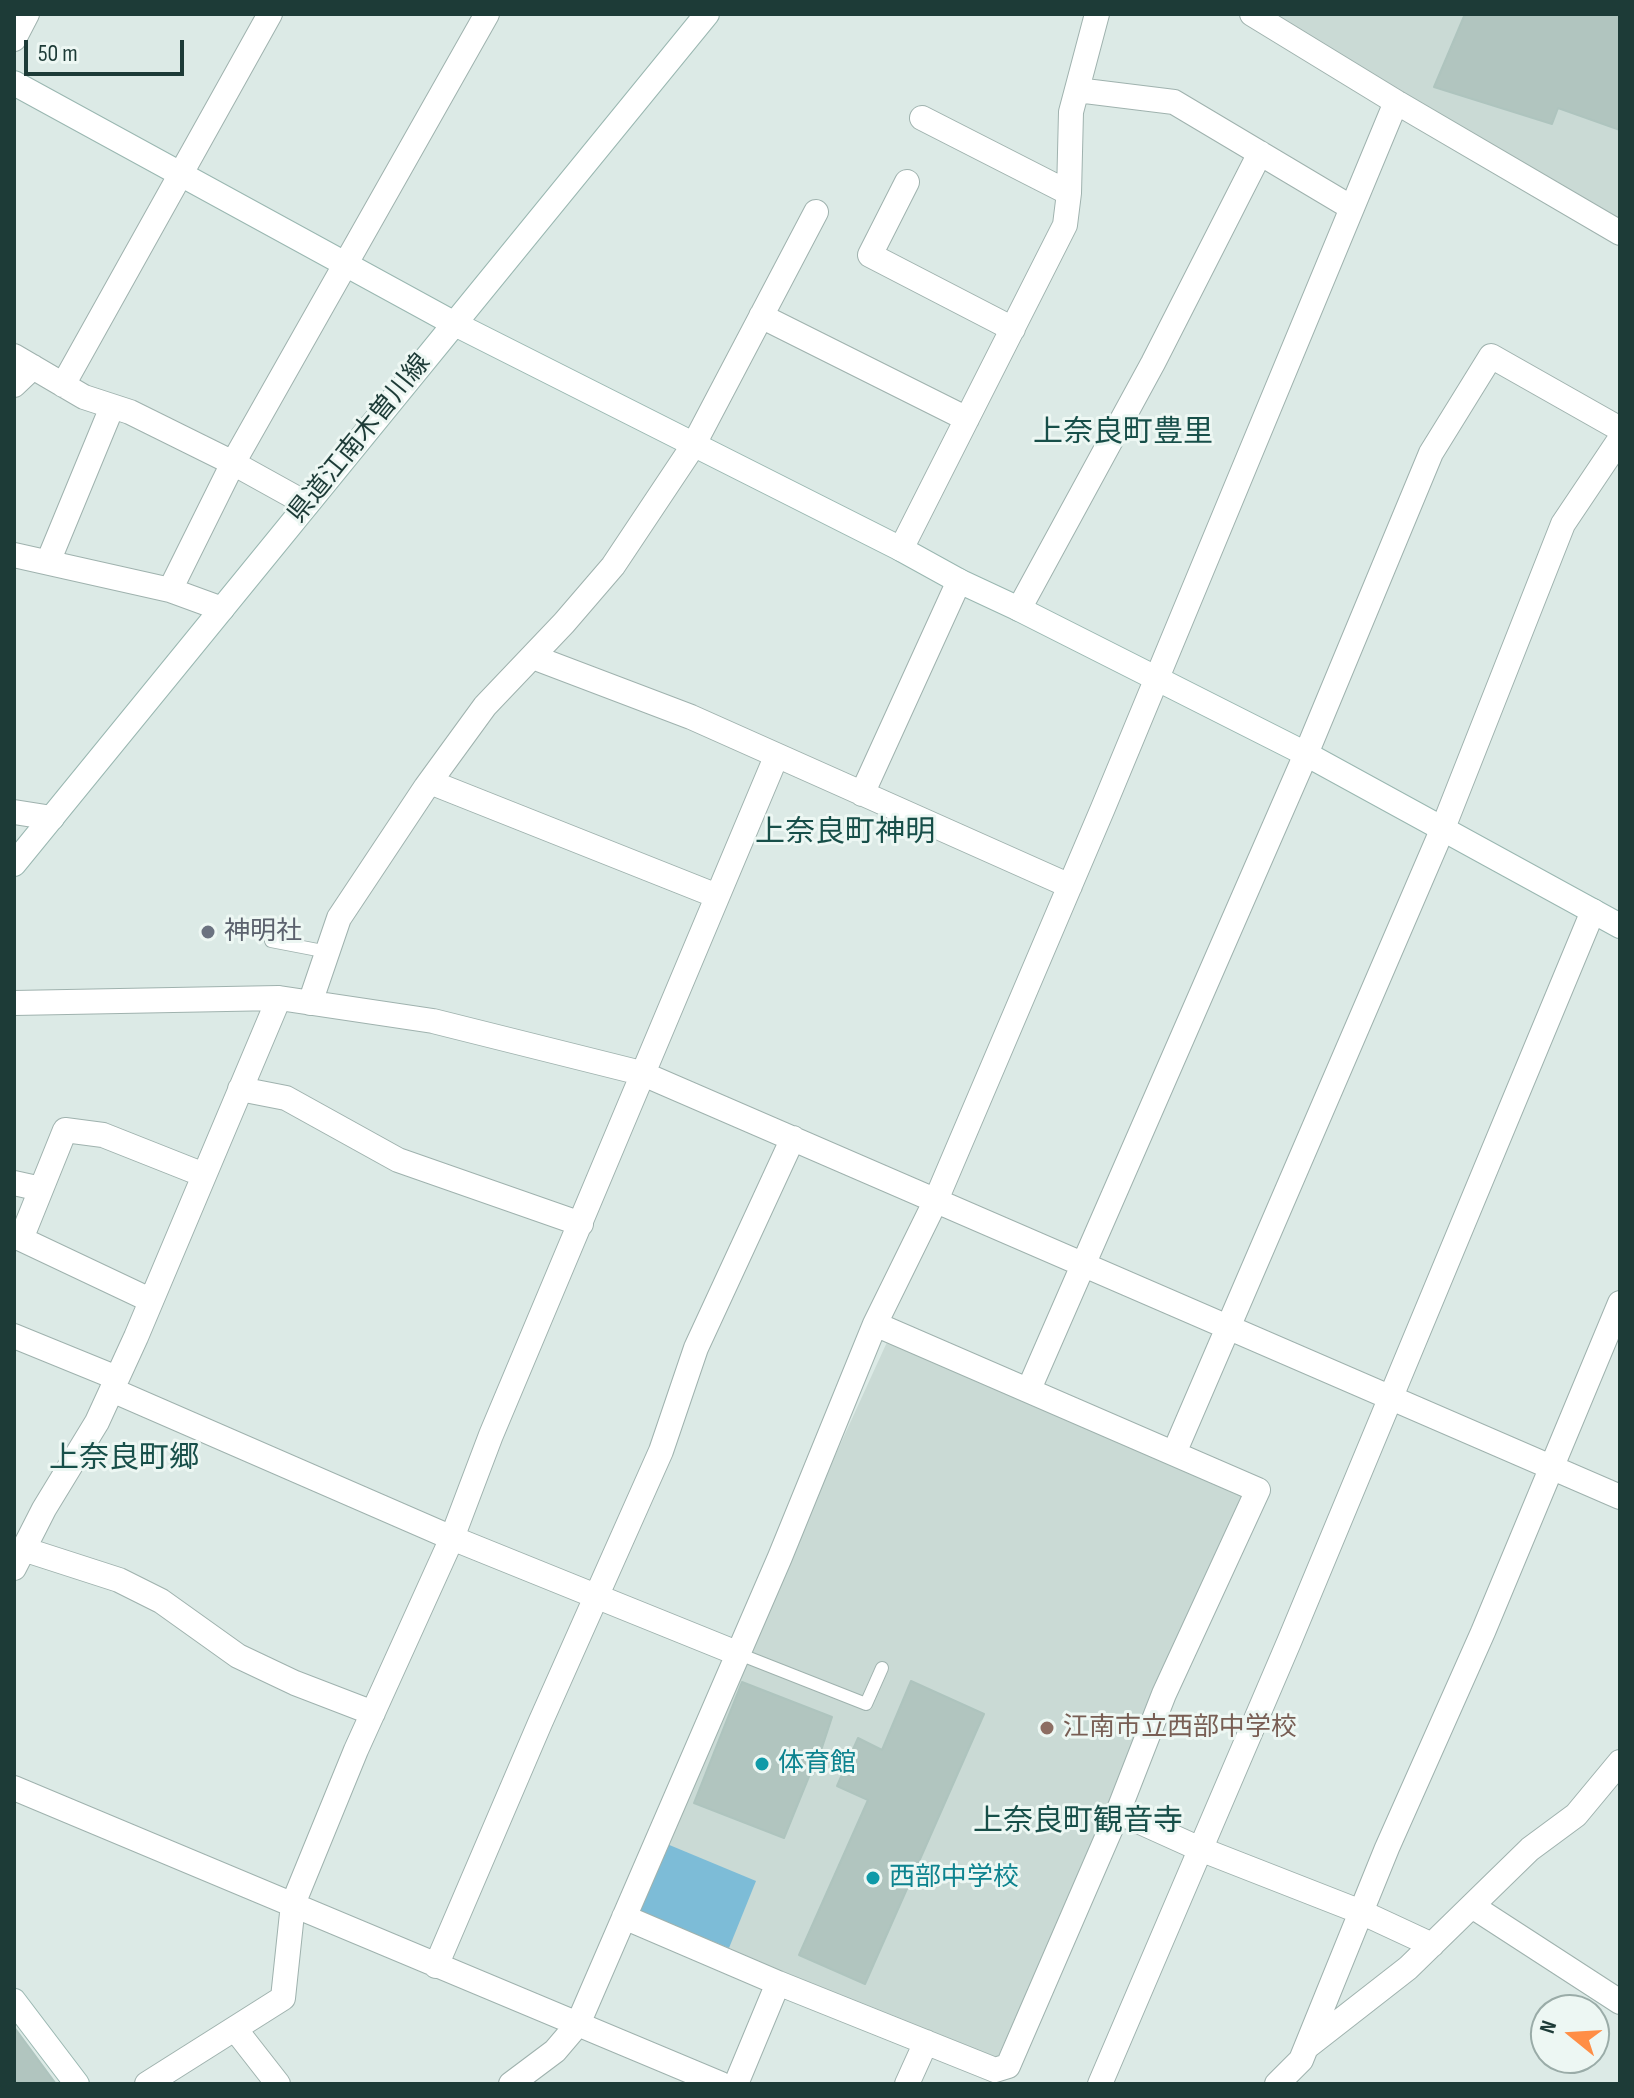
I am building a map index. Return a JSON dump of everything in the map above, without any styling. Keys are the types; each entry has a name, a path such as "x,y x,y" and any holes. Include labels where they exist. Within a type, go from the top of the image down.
{"street":[{"path":"14,39 27,14"},
{"path":"63,385 270,14"},
{"path":"170,590 233,463 487,14"},
{"name":"県道江南木曽川線","path":"14,864 707,14"},
{"path":"901,549 1065,225 1071,112 1097,14"},
{"path":"1252,14 1620,233"},
{"path":"14,83 453,323 1306,754 1620,926"},
{"path":"1077,90 1174,102 1352,208"},
{"path":"511,2084 555,2051 578,2024 739,1654 875,1324 936,1200 1070,886 1396,102"},
{"path":"922,118 1069,193"},
{"path":"1019,609 1153,363 1260,153"},
{"path":"907,182 870,255 1013,329"},
{"path":"310,1003 339,918 430,782 485,706 613,566 693,446 816,212"},
{"path":"761,316 967,419"},
{"path":"1029,1389 1306,754 1431,453 1491,356 1620,429"},
{"path":"14,385 23,361 84,397 130,412 307,504"},
{"path":"48,562 112,407"},
{"path":"1174,1453 1443,828 1563,524 1620,439"},
{"path":"14,555 170,590 222,609"},
{"path":"862,794 959,581"},
{"path":"533,657 691,717 1070,886"},
{"path":"147,2084 283,1998 293,1904 373,1713 452,1538 491,1435 641,1073 776,757"},
{"path":"430,782 717,896"},
{"path":"14,812 52,818"},
{"path":"1100,2084 1593,911"},
{"path":"279,998 115,1384 97,1422 44,1509 19,1558 119,1580 161,1601 238,1656 295,1683 373,1713"},
{"path":"14,1003 279,998 433,1021 641,1073 1620,1497"},
{"path":"240,1089 286,1098 398,1160 581,1224"},
{"path":"150,1300 21,1239 65,1130 103,1135 204,1175"},
{"path":"436,1966 661,1451 696,1348 793,1138"},
{"path":"14,1183 41,1189"},
{"path":"1288,2081 1301,2060 1620,1303"},
{"path":"624,1917 995,2070 1008,2066 1118,1812 1164,1694 1258,1490 875,1324"},
{"path":"14,1336 452,1538 739,1654"},
{"path":"1306,2048 1408,1968 1530,1849 1576,1815 1620,1762"},
{"path":"14,1788 721,2084"},
{"path":"1118,1812 1200,1849 1361,1912 1432,1945"},
{"path":"1472,1906 1620,2002"},
{"path":"736,2084 778,1983"},
{"path":"14,2001 77,2084"},
{"path":"235,2029 278,2084"},
{"path":"907,2084 926,2042"}],"lane":[{"path":"271,941 328,952"},
{"path":"739,1654 866,1704 882,1668"}],"shaded area":[{"path":"1263,14 1620,14 1620,225"},
{"path":"888,1340 1248,1494 996,2061 624,1917"}],"water":[{"path":"667,1844 756,1881 729,1948 639,1911"}],"building":[{"path":"1465,14 1620,14 1620,130 1558,108 1552,124 1434,87"},
{"name":"西部中学校","path":"911,1681 984,1714 865,1984 799,1955 868,1800 837,1786 858,1738 882,1750"},
{"name":"体育館","path":"742,1682 832,1717 813,1775 810,1774 784,1838 694,1803"},
{"path":"14,2027 56,2084 14,2084"}],"place":[{"name":"神明社","path":"208,932"},
{"name":"江南市立西部中学校","path":"1047,1728"},
{"name":"体育館","path":"762,1764"},
{"name":"西部中学校","path":"873,1878"}],"district":[{"name":"上奈良町豊里","path":"1123,433"},
{"name":"上奈良町神明","path":"845,833"},
{"name":"上奈良町郷","path":"124,1459"},
{"name":"上奈良町観音寺","path":"1078,1822"}]}
